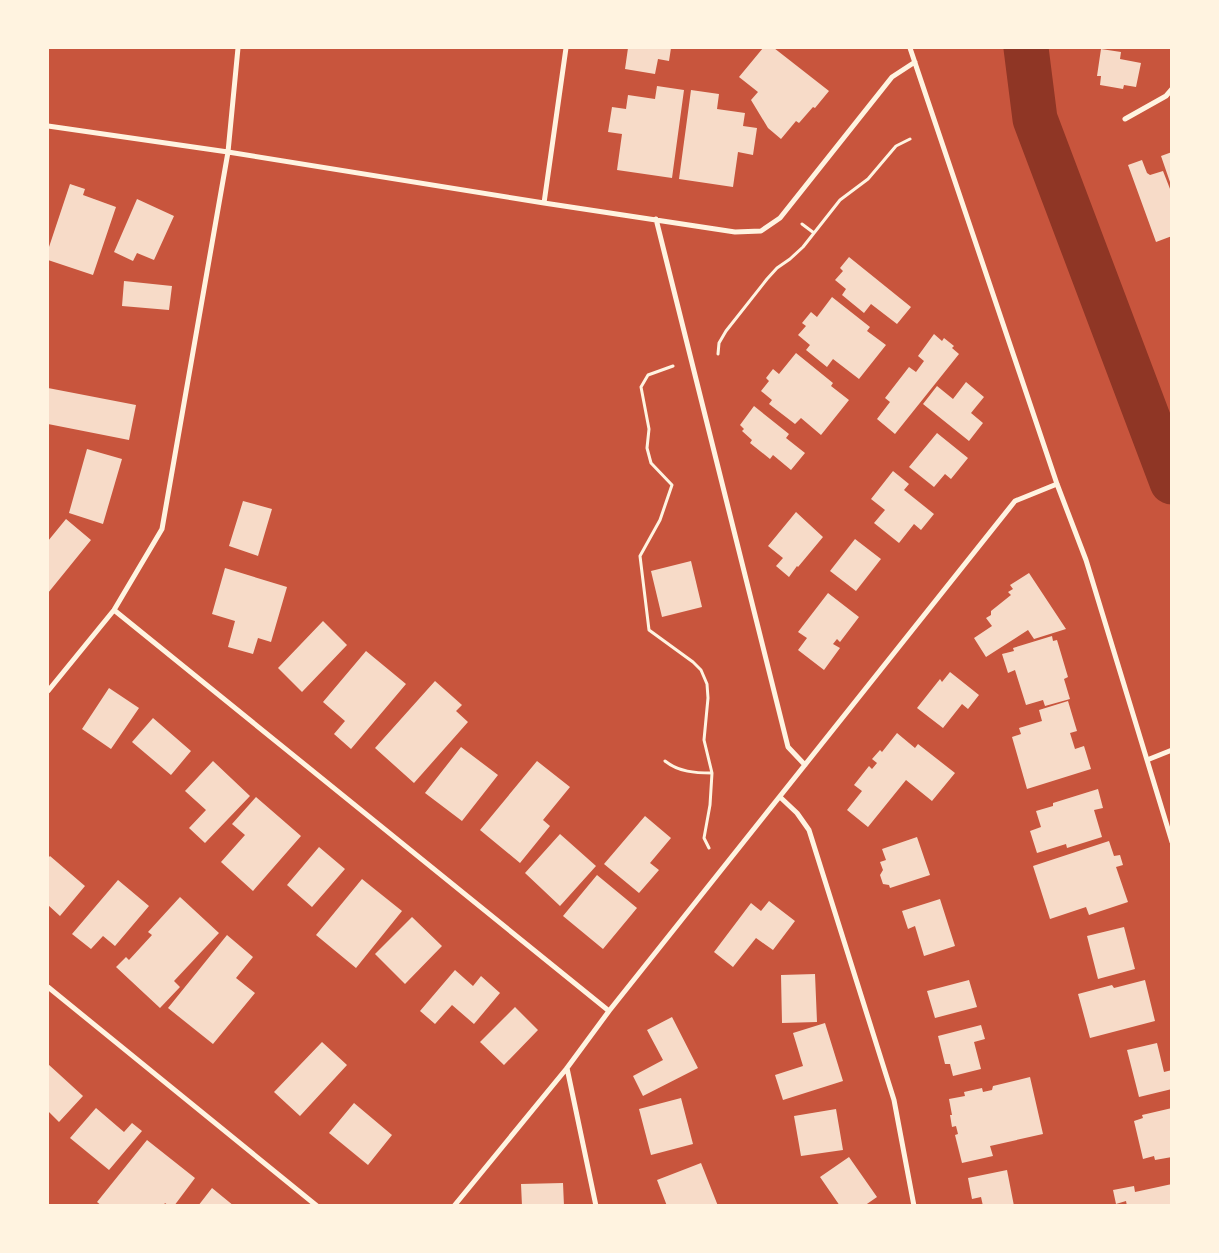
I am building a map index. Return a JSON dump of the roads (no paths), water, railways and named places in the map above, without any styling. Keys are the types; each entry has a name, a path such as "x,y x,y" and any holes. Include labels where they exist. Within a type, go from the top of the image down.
{"street":[{"path":"48,691 114,610 162,528 228,152 238,48"},
{"path":"544,204 566,48"},
{"path":"910,48 1057,484 1086,560 1172,842"},
{"path":"48,126 228,152 544,204 735,232 761,231 780,218 892,77 914,62"},
{"path":"1125,119 1166,96 1172,89"},
{"path":"656,219 788,747 805,765"},
{"path":"454,1206 567,1068 609,1011 1015,501 1057,484"},
{"path":"114,610 609,1011"},
{"path":"1147,760 1172,750"},
{"path":"780,797 797,813 809,830 894,1100 914,1206"},
{"path":"48,988 317,1206"},
{"path":"567,1068 596,1206"}],"waterway":[{"path":"1026,48 1035,119 1172,482"}]}
